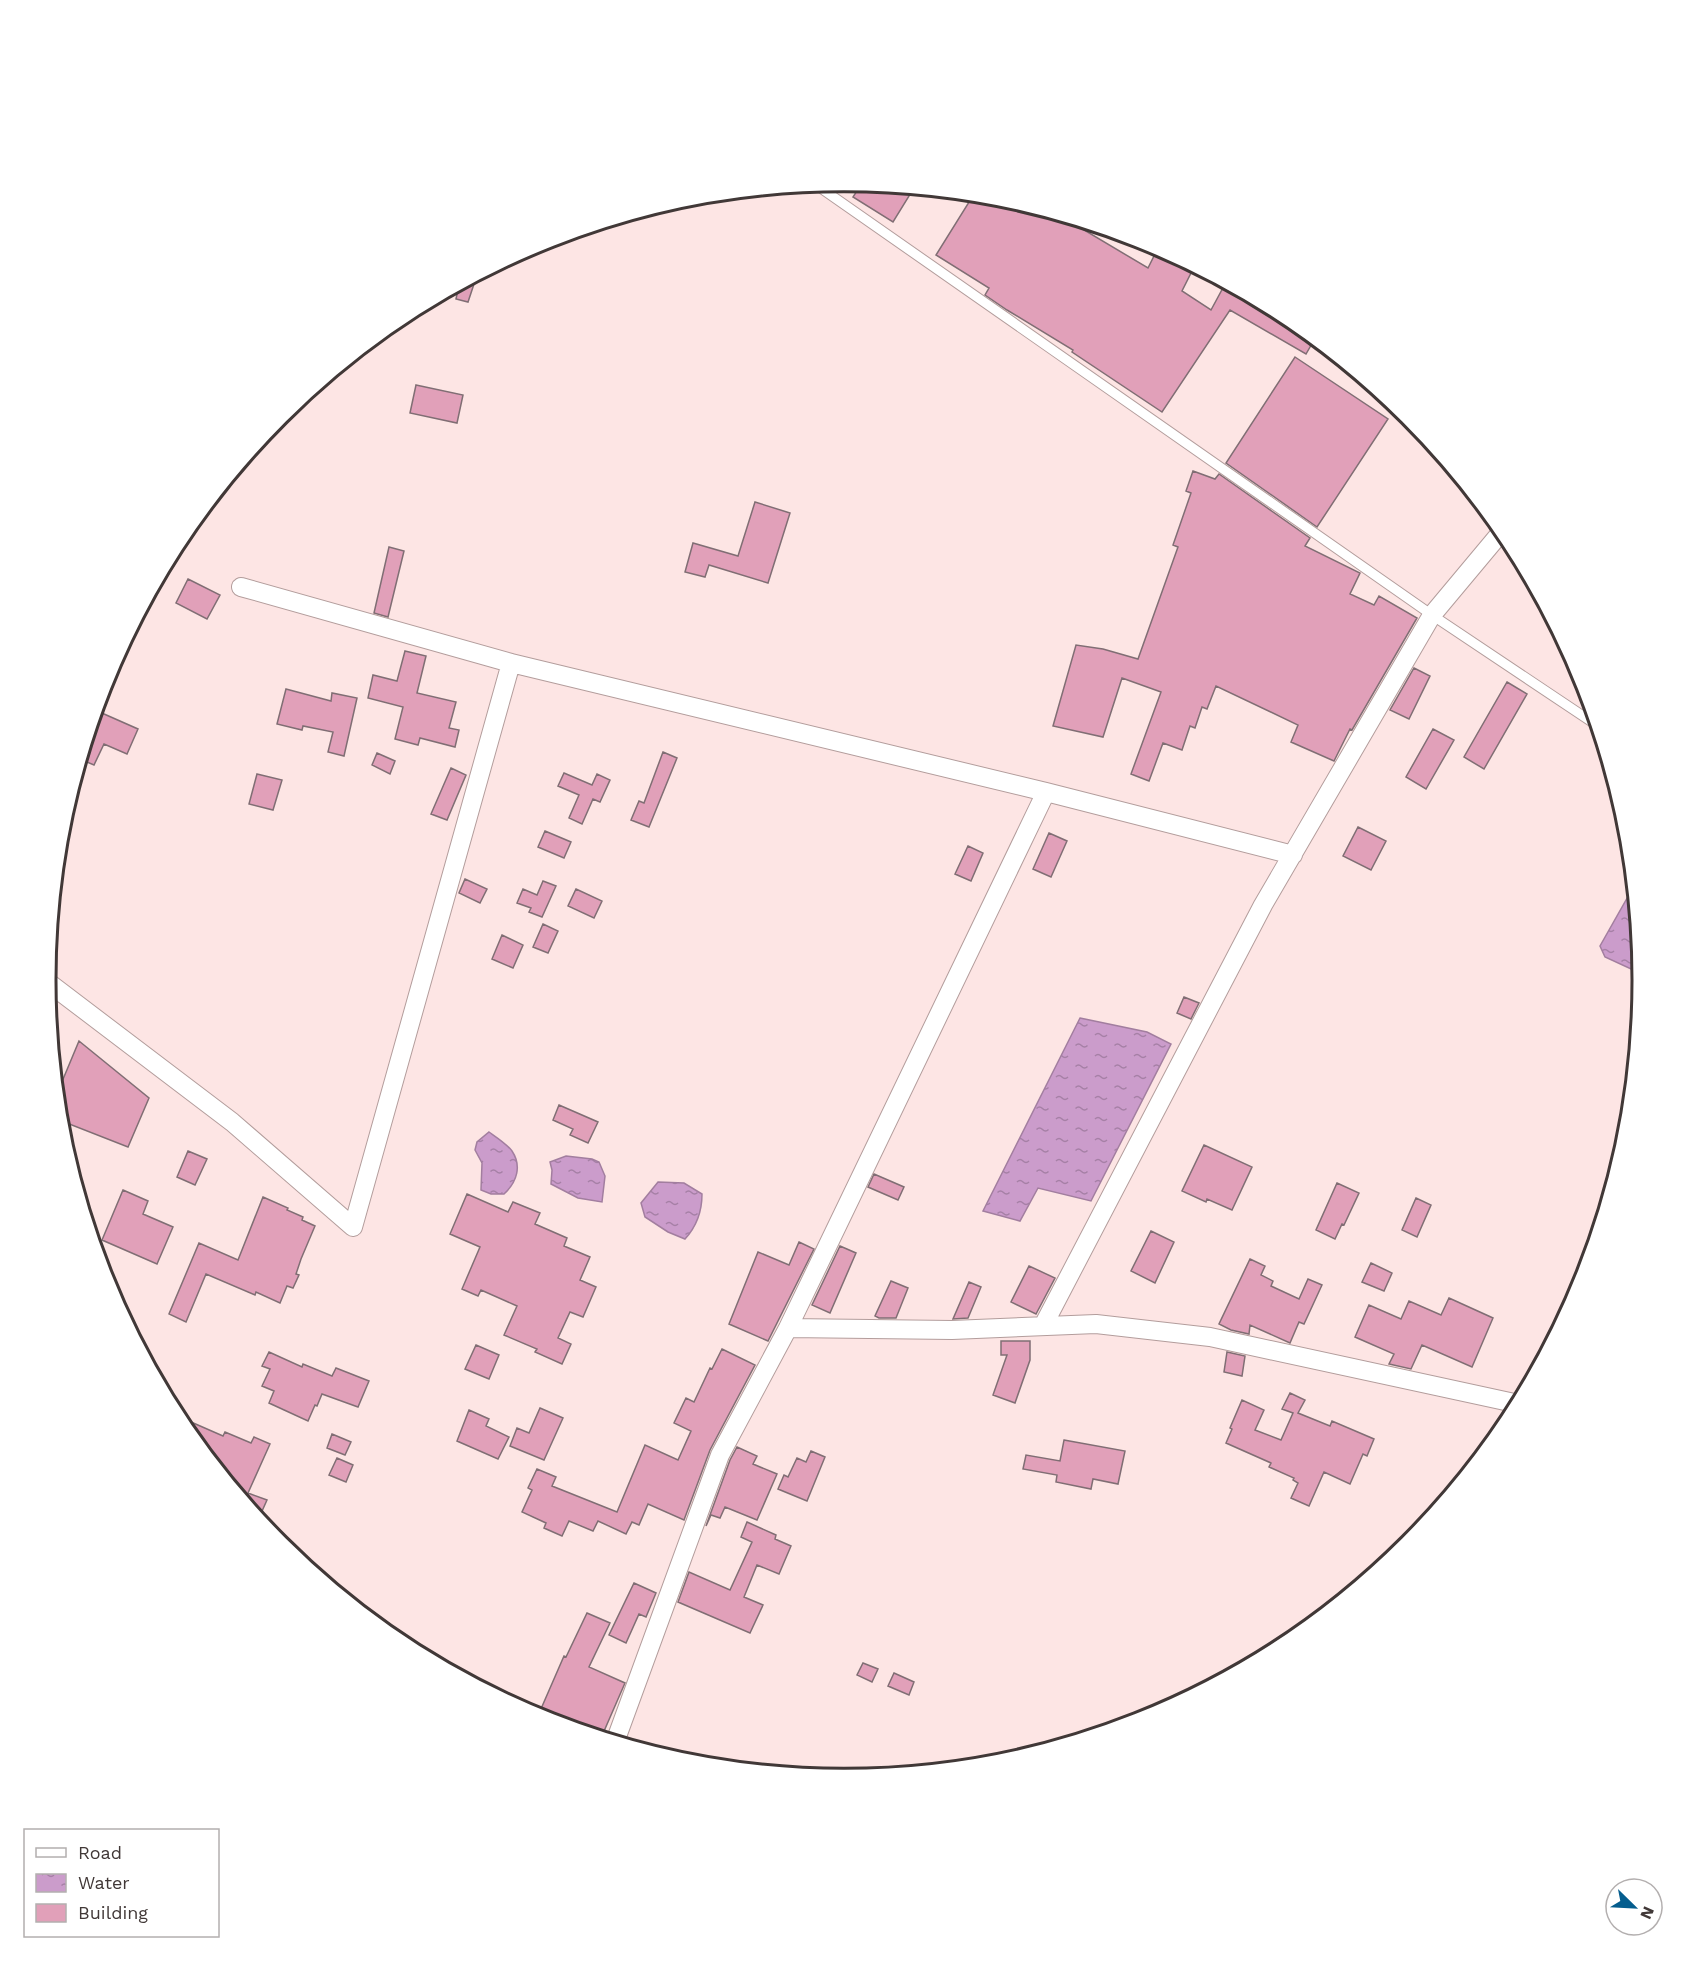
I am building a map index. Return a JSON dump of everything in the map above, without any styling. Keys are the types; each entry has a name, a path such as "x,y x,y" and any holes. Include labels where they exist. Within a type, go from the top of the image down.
{"street":[{"path":"1043,1326 1263,905 1432,615 1497,537"},
{"path":"241,586 511,663 1046,792 1293,855"},
{"path":"56,988 232,1122 353,1227 511,663"},
{"path":"618,1735 720,1455 788,1328 1046,792"},
{"path":"788,1328 952,1330 1096,1324 1210,1337 1510,1402"}],"lane":[{"path":"827,193 1432,615 1588,719"}],"shaded area":[{"path":"1202,278 1282,325 1329,359"}],"water":[{"path":"1628,897 1632,969 1605,957 1600,946"},
{"path":"1080,1018 1147,1032 1171,1044 1091,1201 1038,1188 1020,1221 983,1211"},
{"path":"489,1132 510,1148 517,1162 515,1179 504,1194 491,1194 481,1190 482,1163 475,1150 477,1142"},
{"path":"566,1156 599,1162 605,1176 602,1202 578,1198 551,1184 550,1162"},
{"path":"658,1182 684,1183 702,1194 698,1218 685,1239 668,1232 645,1217 641,1203"}],"building":[{"path":"856,192 909,195 893,222 853,197"},
{"path":"969,202 1048,219 1084,230 1148,268 1154,256 1191,272 1182,291 1211,310 1222,289 1282,325 1311,346 1306,354 1230,310 1162,412 1072,352 1073,350 985,295 989,288 936,255"},
{"path":"474,285 468,302 456,299 457,294"},
{"path":"1295,357 1388,419 1317,527 1226,463"},
{"path":"416,385 463,395 457,423 410,413"},
{"path":"1193,471 1215,479 1219,474 1310,538 1305,546 1360,573 1350,594 1374,605 1379,596 1417,618 1352,730 1350,729 1334,761 1291,742 1298,725 1216,686 1207,709 1202,707 1195,728 1190,726 1182,750 1163,743 1149,781 1131,774 1161,692 1122,678 1103,737 1053,726 1076,645 1103,649 1138,659 1178,547 1173,545 1191,493 1186,491"},
{"path":"755,502 790,513 768,583 709,565 705,577 685,572 693,543 738,556"},
{"path":"389,547 404,551 388,617 374,613"},
{"path":"188,579 220,595 207,619 176,603"},
{"path":"405,651 426,656 417,693 456,702 449,728 459,730 455,747 420,738 418,745 395,739 403,707 368,698 373,675 397,681"},
{"path":"1414,668 1430,676 1409,719 1390,710"},
{"path":"1507,682 1527,694 1484,769 1464,757"},
{"path":"286,689 331,701 332,693 357,698 344,756 328,752 333,732 303,726 302,730 277,724"},
{"path":"102,713 138,729 127,754 104,744 94,765 86,762"},
{"path":"1433,729 1454,740 1426,789 1406,777"},
{"path":"663,752 677,758 649,827 631,820 639,801 644,803"},
{"path":"377,753 395,761 390,774 372,765"},
{"path":"451,768 466,775 447,820 431,814"},
{"path":"564,773 592,785 597,774 610,780 600,802 593,799 582,824 569,818 579,795 558,786"},
{"path":"257,774 282,780 273,810 249,804"},
{"path":"1358,827 1386,841 1371,870 1343,856"},
{"path":"545,831 571,842 564,858 538,847"},
{"path":"1049,833 1067,841 1051,877 1033,869"},
{"path":"968,846 983,853 971,881 955,874"},
{"path":"465,879 487,889 480,903 459,893"},
{"path":"543,881 556,886 542,917 529,912 531,908 517,903 523,889 537,895"},
{"path":"576,889 602,901 594,918 568,906"},
{"path":"543,924 558,931 548,953 533,947"},
{"path":"502,935 523,945 513,968 492,959"},
{"path":"1184,997 1199,1003 1191,1019 1177,1013"},
{"path":"79,1041 149,1098 128,1147 69,1124 62,1082"},
{"path":"559,1105 598,1122 588,1143 570,1135 573,1129 553,1120"},
{"path":"1204,1145 1252,1167 1232,1210 1182,1191"},
{"path":"188,1151 207,1159 195,1185 177,1177"},
{"path":"874,1174 904,1187 898,1200 868,1187"},
{"path":"1337,1183 1359,1193 1335,1239 1316,1230"},
{"path":"123,1190 148,1201 143,1214 173,1227 157,1264 102,1240"},
{"path":"467,1194 508,1212 513,1202 540,1213 535,1224 567,1238 564,1246 590,1257 580,1280 596,1287 583,1317 570,1312 558,1338 571,1344 562,1364 535,1352 537,1349 504,1335 517,1306 481,1290 478,1296 462,1289 480,1247 450,1234"},
{"path":"263,1197 288,1208 287,1210 303,1217 302,1220 315,1226 301,1259 296,1274 299,1275 293,1288 287,1286 280,1303 206,1274 186,1322 169,1314 199,1243 238,1260"},
{"path":"1416,1198 1431,1205 1417,1237 1402,1230"},
{"path":"1151,1231 1174,1242 1155,1283 1131,1271"},
{"path":"799,1242 814,1249 768,1341 729,1324 758,1252 789,1265"},
{"path":"840,1246 856,1253 830,1313 812,1305"},
{"path":"1250,1259 1265,1266 1261,1275 1273,1281 1271,1286 1299,1299 1308,1279 1322,1285 1304,1324 1299,1322 1290,1343 1250,1325 1249,1334 1231,1330 1219,1324"},
{"path":"1371,1263 1392,1273 1384,1291 1362,1282"},
{"path":"1029,1266 1055,1278 1036,1314 1011,1302"},
{"path":"891,1281 908,1288 896,1318 879,1318 875,1316"},
{"path":"969,1282 981,1287 968,1318 953,1319"},
{"path":"1449,1298 1493,1318 1472,1367 1422,1345 1411,1369 1389,1364 1394,1354 1355,1337 1369,1305 1401,1319 1409,1301 1441,1315"},
{"path":"1001,1341 1030,1341 1030,1360 1015,1403 993,1395 1007,1355 1001,1355"},
{"path":"476,1345 499,1355 489,1379 465,1369"},
{"path":"722,1349 755,1365 710,1450 684,1520 648,1504 639,1525 632,1522 626,1534 598,1521 593,1531 569,1521 562,1536 544,1528 546,1523 522,1512 532,1490 528,1488 537,1469 556,1477 552,1486 617,1512 645,1445 678,1460 691,1431 674,1423 686,1398 694,1402"},
{"path":"269,1352 302,1367 303,1364 332,1376 336,1368 369,1381 358,1407 322,1394 308,1421 269,1403 274,1391 262,1386 270,1369 262,1366"},
{"path":"1227,1352 1245,1356 1242,1376 1224,1372"},
{"path":"1290,1393 1305,1400 1298,1413 1330,1426 1332,1421 1374,1439 1367,1456 1363,1454 1350,1484 1324,1472 1309,1506 1291,1498 1298,1483 1293,1480 1294,1478 1269,1467 1271,1463 1226,1443 1242,1400 1264,1410 1255,1430 1281,1440 1293,1413 1282,1409"},
{"path":"540,1408 563,1418 544,1460 510,1446 517,1428 529,1433"},
{"path":"469,1410 489,1419 486,1426 509,1437 498,1459 457,1441"},
{"path":"190,1421 223,1436 225,1432 251,1443 254,1437 270,1444 248,1493 267,1500 262,1512 218,1461"},
{"path":"332,1434 351,1442 345,1455 327,1448"},
{"path":"1064,1440 1125,1451 1118,1484 1093,1479 1091,1489 1056,1482 1057,1475 1023,1469 1026,1455 1060,1461"},
{"path":"737,1447 757,1456 753,1464 777,1474 757,1520 725,1507 720,1518 711,1515 706,1526 730,1460"},
{"path":"811,1451 825,1457 807,1501 778,1489 784,1475 788,1477 797,1458 806,1462"},
{"path":"337,1458 353,1465 346,1482 329,1475"},
{"path":"747,1522 776,1535 775,1539 791,1546 779,1574 757,1565 744,1597 763,1605 750,1633 678,1602 689,1572 730,1590 752,1542 741,1537"},
{"path":"634,1583 656,1593 646,1617 639,1614 626,1643 609,1635"},
{"path":"587,1613 610,1623 589,1667 625,1683 604,1731 541,1709 564,1656 566,1657"},
{"path":"863,1663 878,1669 872,1682 857,1675"},
{"path":"894,1673 914,1682 909,1695 888,1686"}]}
